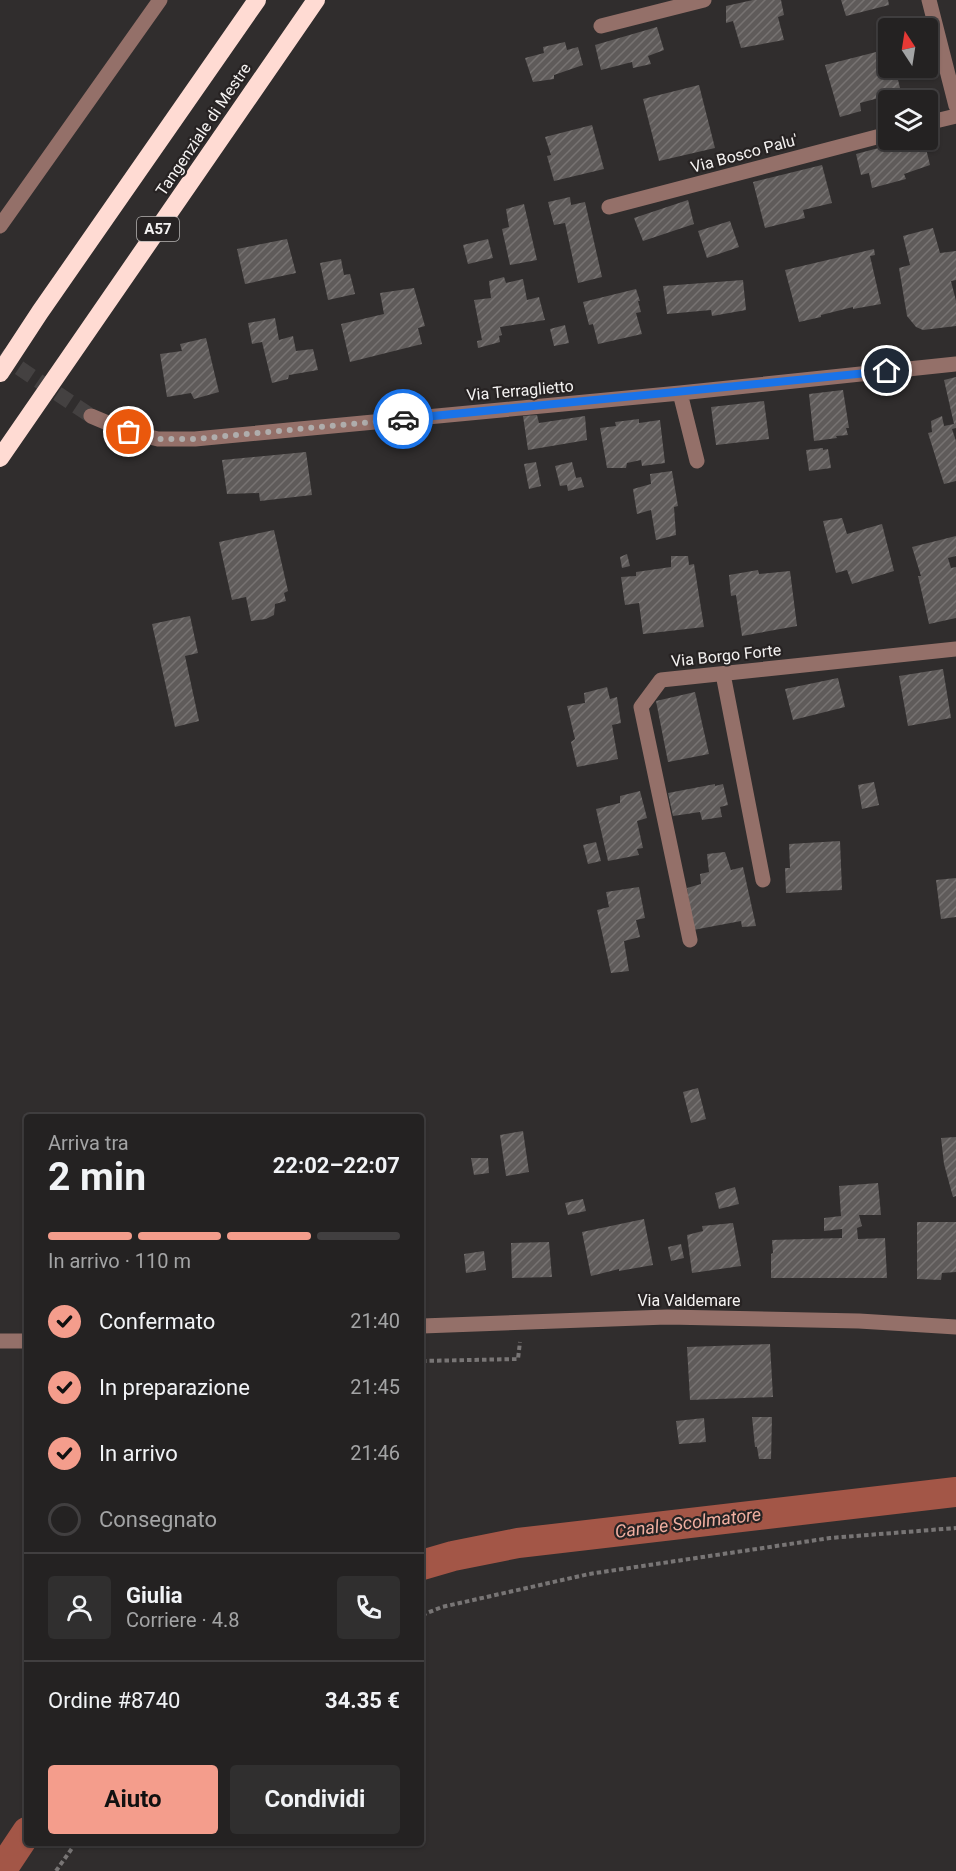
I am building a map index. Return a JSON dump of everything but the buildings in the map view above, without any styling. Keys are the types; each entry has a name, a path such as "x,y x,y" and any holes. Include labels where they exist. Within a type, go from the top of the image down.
{"highway":[{"name":"Tangenziale di Mestre","path":"0,373 256,0"},
{"name":"Tangenziale di Mestre","path":"0,458 316,0"}],"street":[{"path":"0,226 160,0"},
{"path":"601,26 704,0"},
{"path":"928,0 956,106"},
{"path":"938,120 956,116"},
{"name":"Via Bosco Palu'","path":"609,207 878,137"},
{"name":"Via Terraglietto","path":"91,416 129,432 158,439 195,439 956,364"},
{"path":"680,393 697,461"},
{"name":"Via Borgo Forte","path":"690,940 641,707 661,680 956,649"},
{"path":"723,674 764,880"},
{"name":"Via Valdemare","path":"424,1326 666,1317 859,1321 956,1327"},
{"path":"0,1341 24,1341"}],"path":[{"path":"424,1361 518,1359 523,1322"},
{"path":"424,1614 442,1607 589,1574 830,1538 956,1528"},
{"path":"56,1871 74,1846"}],"waterway":[{"name":"Canale Scolmatore","path":"424,1564 518,1543 956,1492"},
{"name":"Canale Scolmatore","path":"1,1871 24,1836"}],"tunnel":[{"path":"0,355 91,416"}],"way so far":[{"path":"129,432 158,439 195,439 403,419"}],"route":[{"path":"403,419 887,371"}]}
